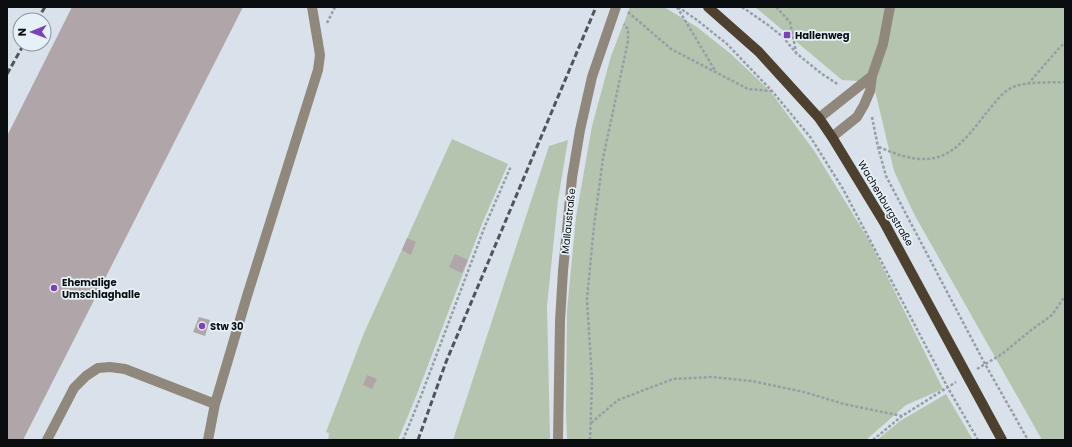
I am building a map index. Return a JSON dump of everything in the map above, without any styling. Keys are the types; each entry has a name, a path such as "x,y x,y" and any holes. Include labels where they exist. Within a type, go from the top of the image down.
{"main road":[{"name":"Wachenburgstraße","path":"708,7 759,52 818,118 832,137 886,224 1002,440"}],"street":[{"path":"208,440 215,404 246,296 318,70 320,55 312,7"},
{"name":"Mallaustraße","path":"558,440 560,321 572,178 580,130 592,77 616,7"},
{"path":"832,137 857,118 864,105 870,91 872,76 883,44 890,7"},
{"path":"818,118 850,95 872,76"},
{"path":"47,440 74,388 86,376 98,368 110,367 125,369 215,404"}],"path":[{"path":"678,7 716,72"},
{"path":"678,7 727,44 772,91 811,138 843,189 948,388 978,440"},
{"path":"742,7 768,25 782,37 796,53 850,95"},
{"path":"776,7 790,22 796,53"},
{"path":"624,16 626,11 671,49 748,89 772,91"},
{"path":"586,440 590,440 592,380 587,298 594,226 603,158 628,41 628,29 622,21"},
{"path":"1028,84 1065,43"},
{"path":"878,147 895,154 923,159 940,157 966,138 998,98 1012,87 1028,84 1065,82"},
{"path":"864,105 871,111 878,147 886,176 985,364 1028,440"},
{"path":"403,440 485,226 511,166"},
{"path":"985,364 1002,354 1030,330 1052,315 1065,296"},
{"path":"591,423 618,400 673,379 711,377 752,381 804,392 844,404 902,416"},
{"path":"873,440 902,416 948,388"}],"green space":[{"path":"630,7 664,7 697,27 731,54 770,91 815,152 870,242 943,389 906,405 866,440 567,440 567,310 576,217 592,126 611,56"},
{"path":"755,7 1065,7 1065,440 1042,440 914,214 894,171 873,82 842,80"},
{"path":"452,139 508,164 482,224 417,394 398,440 328,440 329,433 326,432 364,333"},
{"path":"568,140 558,200 547,306 550,438 548,440 453,440 549,146"},
{"path":"946,394 973,440 877,440 900,421"}],"building":[{"name":"Ehemalige Umschlaghalle","path":"72,7 243,7 23,440 7,440 7,136 49,52 52,52 52,47"},
{"path":"407,238 416,242 411,255 402,250"},
{"path":"455,254 468,260 462,273 449,267"},
{"name":"Stw 30","path":"199,317 210,320 205,336 193,332"},
{"path":"367,375 377,379 372,389 363,385"}],"railway":[{"path":"42,12 45,7"},
{"path":"418,440 446,362 596,7"},
{"path":"7,74 19,52"}],"place":[{"name":"Hallenweg","path":"787,35"},
{"name":"Ehemalige Umschlaghalle","path":"54,288"},
{"name":"Stw 30","path":"202,326"}]}
